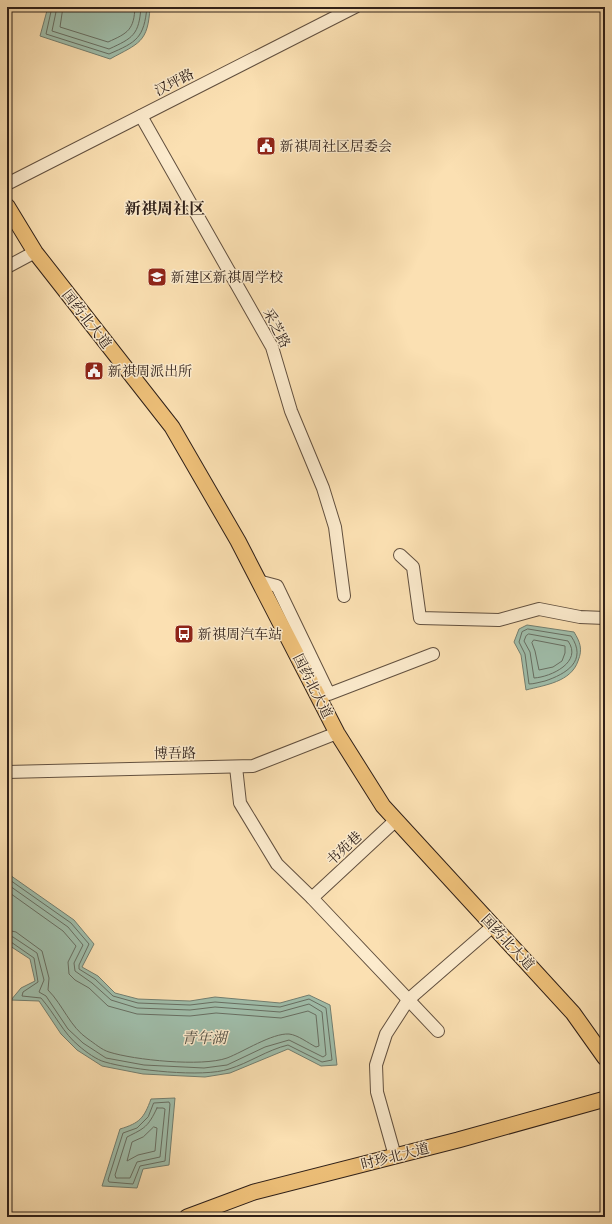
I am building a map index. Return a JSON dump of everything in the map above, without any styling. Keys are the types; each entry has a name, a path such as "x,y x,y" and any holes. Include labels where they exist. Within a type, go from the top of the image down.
{"main road":[{"name":"国药北大道","path":"7,206 35,252 172,427 238,541 337,733 383,806 573,1013 605,1058"},
{"name":"时珍北大道","path":"187,1217 254,1192 605,1100"}],"street":[{"name":"汉坪路","path":"7,184 356,7"},
{"name":"采芝路","path":"141,116 272,347 291,411 323,488 335,527 344,596"},
{"path":"7,267 35,252"},
{"path":"400,555 412,567 420,618 499,620 539,609 580,617 605,618"},
{"path":"258,581 277,586 329,694 433,654"},
{"name":"博吾路","path":"7,772 253,766 337,733"},
{"path":"236,767 240,803 276,864 312,898 438,1031"},
{"name":"书苑巷","path":"312,898 396,820"},
{"path":"395,1156 377,1092 376,1065 386,1034 408,1000 493,926"}],"water":[{"path":"48,7 150,7 149,19 144,35 135,45 110,59 40,36"},
{"path":"527,625 574,632 581,649 580,657 575,668 570,674 556,682 526,690 521,655 514,642 519,629"},
{"name":"青年湖","path":"7,873 74,920 94,944 82,967 98,976 115,993 138,999 190,1001 215,997 280,1003 309,995 330,1005 337,1065 321,1066 288,1049 230,1073 205,1077 143,1074 102,1066 77,1050 61,1034 39,1001 11,1000 21,988 35,981 30,959 7,944"},
{"path":"175,1098 169,1165 143,1169 137,1188 102,1186 120,1129 137,1122 146,1111 151,1099"}],"place":[{"name":"新祺周社区居委会","path":"266,146"},
{"name":"新建区新祺周学校","path":"157,277"},
{"name":"新祺周派出所","path":"94,371"},
{"name":"新祺周汽车站","path":"184,634"}],"district":[{"name":"新祺周社区","path":"165,208"}]}
